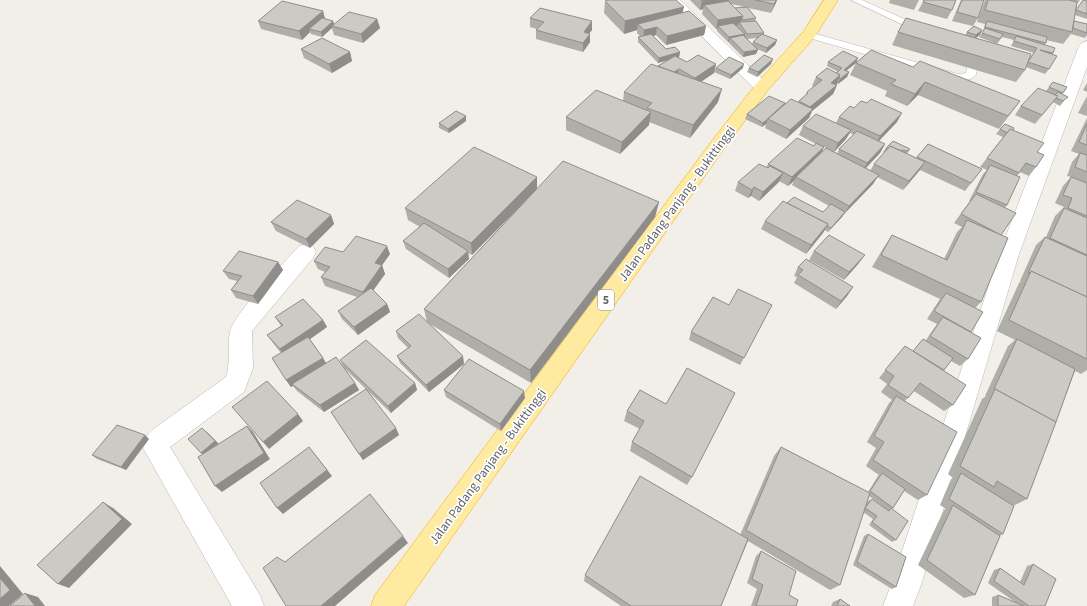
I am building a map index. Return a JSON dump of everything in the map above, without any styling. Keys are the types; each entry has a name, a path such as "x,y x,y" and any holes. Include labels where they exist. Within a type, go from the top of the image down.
{"highway":[{"name":"Jalan Padang Panjang - Bukittinggi","path":"386,606 717,146 762,87 809,35 832,0"}],"street":[{"path":"672,0 762,87"},
{"path":"898,606 906,585 1009,254 1087,46"},
{"path":"249,606 156,448 157,443 161,438 235,384 241,368 241,331 247,320 306,252"}],"lane":[{"path":"856,0 928,33"},
{"path":"809,35 950,76 961,77 971,74 974,58 972,54 961,48"}],"building":[{"path":"676,0 684,7 625,21 605,1"},
{"path":"755,0 776,0 774,4"},
{"path":"924,0 956,0 952,10 923,2"},
{"path":"962,0 984,0 978,18 957,12"},
{"path":"988,0 1069,0 1077,2 1072,32 985,10"},
{"path":"1083,0 1087,1 1087,14 1076,10"},
{"path":"282,1 323,11 299,31 258,21"},
{"path":"728,1 743,16 718,20 704,5"},
{"path":"747,7 756,18 743,20 743,16 735,8"},
{"path":"540,8 592,21 584,32 590,34 583,43 536,30 544,22 530,18"},
{"path":"689,11 706,26 667,36 657,27 644,30 638,24"},
{"path":"349,12 377,19 361,34 332,26"},
{"path":"322,18 333,21 321,32 309,29"},
{"path":"906,18 1031,54 1025,70 898,32"},
{"path":"756,21 764,33 747,34 739,22"},
{"path":"987,21 1047,37 1046,43 985,27"},
{"path":"1074,21 1087,24 1087,33 1073,28"},
{"path":"733,23 745,34 729,37 718,26"},
{"path":"974,26 982,30 976,35 967,32"},
{"path":"985,28 1003,34 1000,39 982,33"},
{"path":"651,34 666,49 675,47 680,52 659,58 638,37"},
{"path":"762,34 777,40 767,48 753,42"},
{"path":"743,35 758,50 744,52 730,38"},
{"path":"1016,36 1055,48 1053,53 1040,50 1057,56 1049,69 1028,62 1037,48 1014,41"},
{"path":"322,38 350,52 329,64 301,49"},
{"path":"871,50 913,67 920,61 1020,101 1008,116 925,82 915,94 891,84 896,80 856,63"},
{"path":"843,51 858,58 844,70 849,72 840,79 840,75 836,73 842,68 828,62"},
{"path":"698,55 716,64 695,78 679,69 674,72 658,66 675,56 687,62"},
{"path":"764,55 773,59 758,72 749,68"},
{"path":"729,57 744,64 731,75 716,68"},
{"path":"651,64 722,89 693,125 647,108 652,103 624,92"},
{"path":"827,68 840,75 831,83 837,85 810,107 799,101 808,93 807,92 822,80 816,77"},
{"path":"1053,82 1067,87 1063,93 1049,87"},
{"path":"1038,88 1058,96 1042,115 1021,106"},
{"path":"596,90 651,112 622,142 566,117"},
{"path":"1058,92 1068,97 1063,101 1056,98 1058,96 1055,95"},
{"path":"769,96 785,103 763,123 747,114"},
{"path":"791,99 813,109 790,130 768,119"},
{"path":"871,99 902,113 880,136 839,117 850,106 854,108 861,101 867,103"},
{"path":"456,111 466,116 448,129 439,123"},
{"path":"816,114 851,130 838,143 803,126"},
{"path":"1005,124 1014,128 1013,130 1010,129 1007,133 1000,129"},
{"path":"1087,124 1087,145 1079,142"},
{"path":"1010,129 1044,143 1037,152 1044,155 1036,167 1026,163 1019,173 987,158"},
{"path":"857,131 885,144 867,163 839,149"},
{"path":"797,138 814,146 816,143 824,147 792,177 768,164"},
{"path":"893,141 910,149 908,151 899,150 890,146 888,149 886,148"},
{"path":"928,144 982,169 971,183 917,157"},
{"path":"890,146 925,162 909,181 874,164"},
{"path":"474,147 537,177 471,243 405,208"},
{"path":"826,148 879,175 849,206 796,177"},
{"path":"1080,153 1087,155 1087,172 1075,167"},
{"path":"563,161 659,202 530,370 424,309"},
{"path":"759,164 768,168 770,166 783,173 763,192 754,187 752,190 738,182"},
{"path":"990,165 1020,177 1007,205 976,192"},
{"path":"1071,177 1087,183 1087,216 1068,208 1072,198 1063,195"},
{"path":"976,194 1016,213 1001,235 961,214"},
{"path":"794,197 823,212 831,204 845,212 831,228 827,226 828,224 787,203"},
{"path":"297,200 331,215 306,239 271,222"},
{"path":"783,201 828,224 811,245 765,221"},
{"path":"1064,208 1087,218 1087,255 1050,238"},
{"path":"967,220 1008,238 981,302 881,255 892,235 947,260"},
{"path":"424,223 468,251 448,269 403,241"},
{"path":"829,235 865,255 849,272 814,251"},
{"path":"356,236 387,246 375,263 382,265 363,292 321,277 330,267 314,261 325,247 343,252"},
{"path":"1045,237 1087,256 1087,297 1031,271 1028,273"},
{"path":"239,251 278,262 253,296 231,290 242,276 223,271"},
{"path":"806,259 853,287 841,301 798,275 803,270 798,267"},
{"path":"1031,271 1087,297 1087,359 1009,320"},
{"path":"371,288 387,304 354,327 338,311"},
{"path":"738,289 772,305 744,358 691,332 713,297 729,305"},
{"path":"946,293 983,312 971,332 934,311"},
{"path":"303,299 323,320 280,349 267,335 283,325 275,317"},
{"path":"419,314 463,356 426,385 397,356 411,346 396,331"},
{"path":"943,317 981,338 968,359 930,336"},
{"path":"308,337 323,358 286,380 272,358"},
{"path":"923,339 953,358 944,370 913,351"},
{"path":"1017,339 1075,369 1056,422 994,389"},
{"path":"366,340 415,383 388,406 340,360"},
{"path":"905,346 966,385 953,405 920,383 908,398 888,385 894,376 885,370"},
{"path":"336,357 355,383 320,405 292,384"},
{"path":"469,359 524,391 500,424 444,390"},
{"path":"687,368 735,393 692,477 632,442 644,421 627,411 640,390 666,404"},
{"path":"267,381 298,414 263,442 232,407"},
{"path":"366,389 396,428 359,454 331,412"},
{"path":"995,389 1056,422 1027,499 997,481 994,487 960,466"},
{"path":"896,396 957,432 927,495 873,460 884,442 874,436"},
{"path":"117,425 145,435 121,467 92,455"},
{"path":"247,426 264,453 215,486 198,457"},
{"path":"202,428 215,441 201,453 188,439"},
{"path":"309,447 327,470 277,508 260,483"},
{"path":"781,447 870,493 840,585 746,530"},
{"path":"882,473 905,489 893,508 870,491"},
{"path":"961,473 1014,506 1003,534 949,499"},
{"path":"640,476 748,539 721,606 631,606 585,575"},
{"path":"370,494 403,536 321,606 286,606 263,568 277,557 285,562"},
{"path":"872,499 889,511 891,508 908,521 896,540 872,522 877,516 865,508"},
{"path":"103,502 122,519 58,584 37,565"},
{"path":"953,505 1000,536 975,595 927,560"},
{"path":"868,534 906,557 896,587 857,562"},
{"path":"761,551 796,571 789,595 798,600 796,606 756,606 763,585 752,579"},
{"path":"1033,564 1056,579 1045,606 1029,606 994,581 1000,568 1024,585"},
{"path":"0,578 10,590 0,599"},
{"path":"25,593 35,606 10,606"},
{"path":"998,595 1024,606 998,606"},
{"path":"840,599 850,606 837,606"}]}
